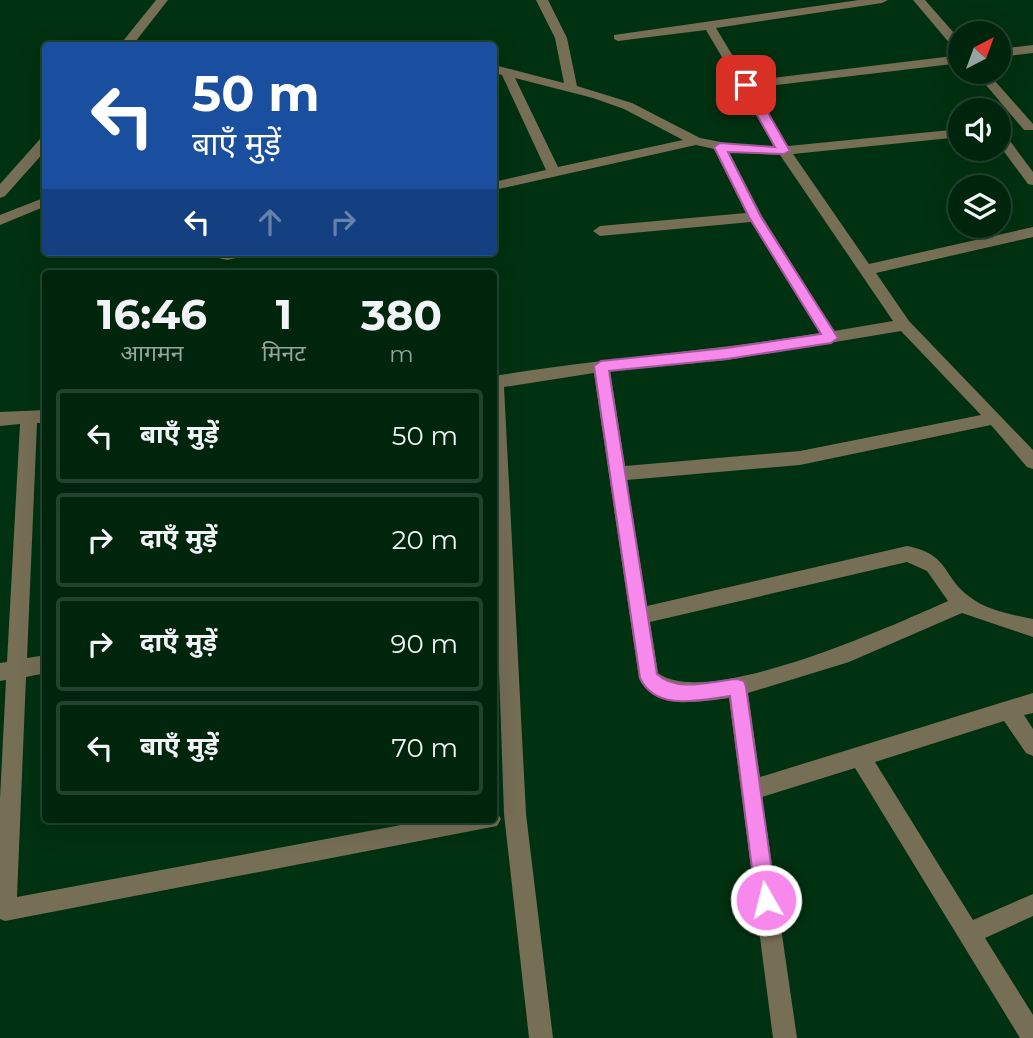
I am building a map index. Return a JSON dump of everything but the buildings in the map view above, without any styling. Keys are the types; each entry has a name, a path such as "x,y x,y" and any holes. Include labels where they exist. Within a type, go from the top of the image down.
{"street":[{"path":"128,42 162,0"},
{"path":"542,0 561,38 570,89"},
{"path":"618,37 882,0"},
{"path":"919,0 948,34"},
{"path":"709,26 784,151 904,325 1033,462"},
{"path":"1012,52 1033,48"},
{"path":"746,85 948,61"},
{"path":"500,70 628,106 696,141 720,147 784,151 948,134"},
{"path":"500,70 554,174"},
{"path":"992,84 1031,127"},
{"path":"1011,128 1031,127"},
{"path":"497,185 696,141"},
{"path":"0,193 42,146"},
{"path":"720,147 755,217 831,338"},
{"path":"1011,152 1033,181"},
{"path":"0,220 42,203"},
{"path":"600,231 755,217"},
{"path":"865,270 1033,232"},
{"path":"497,382 601,366 727,354 904,325"},
{"path":"601,366 649,678 660,688 676,694 737,687 849,653 962,604"},
{"path":"0,419 37,416 8,671 3,910 467,823"},
{"path":"618,473 696,469 800,458 994,418"},
{"path":"497,466 500,591 499,817 541,1038"},
{"path":"641,616 907,554 920,555 931,562 962,604 1033,628"},
{"path":"8,671 42,665"},
{"path":"737,687 785,1038"},
{"path":"750,790 1033,703"},
{"path":"1009,710 1033,746"},
{"path":"860,757 1033,1037"},
{"path":"969,933 1033,905"}],"route":[{"path":"746,85 784,151 720,147 755,217 831,338 727,354 601,366 649,678 660,688 676,694 737,687 766,900"}]}
